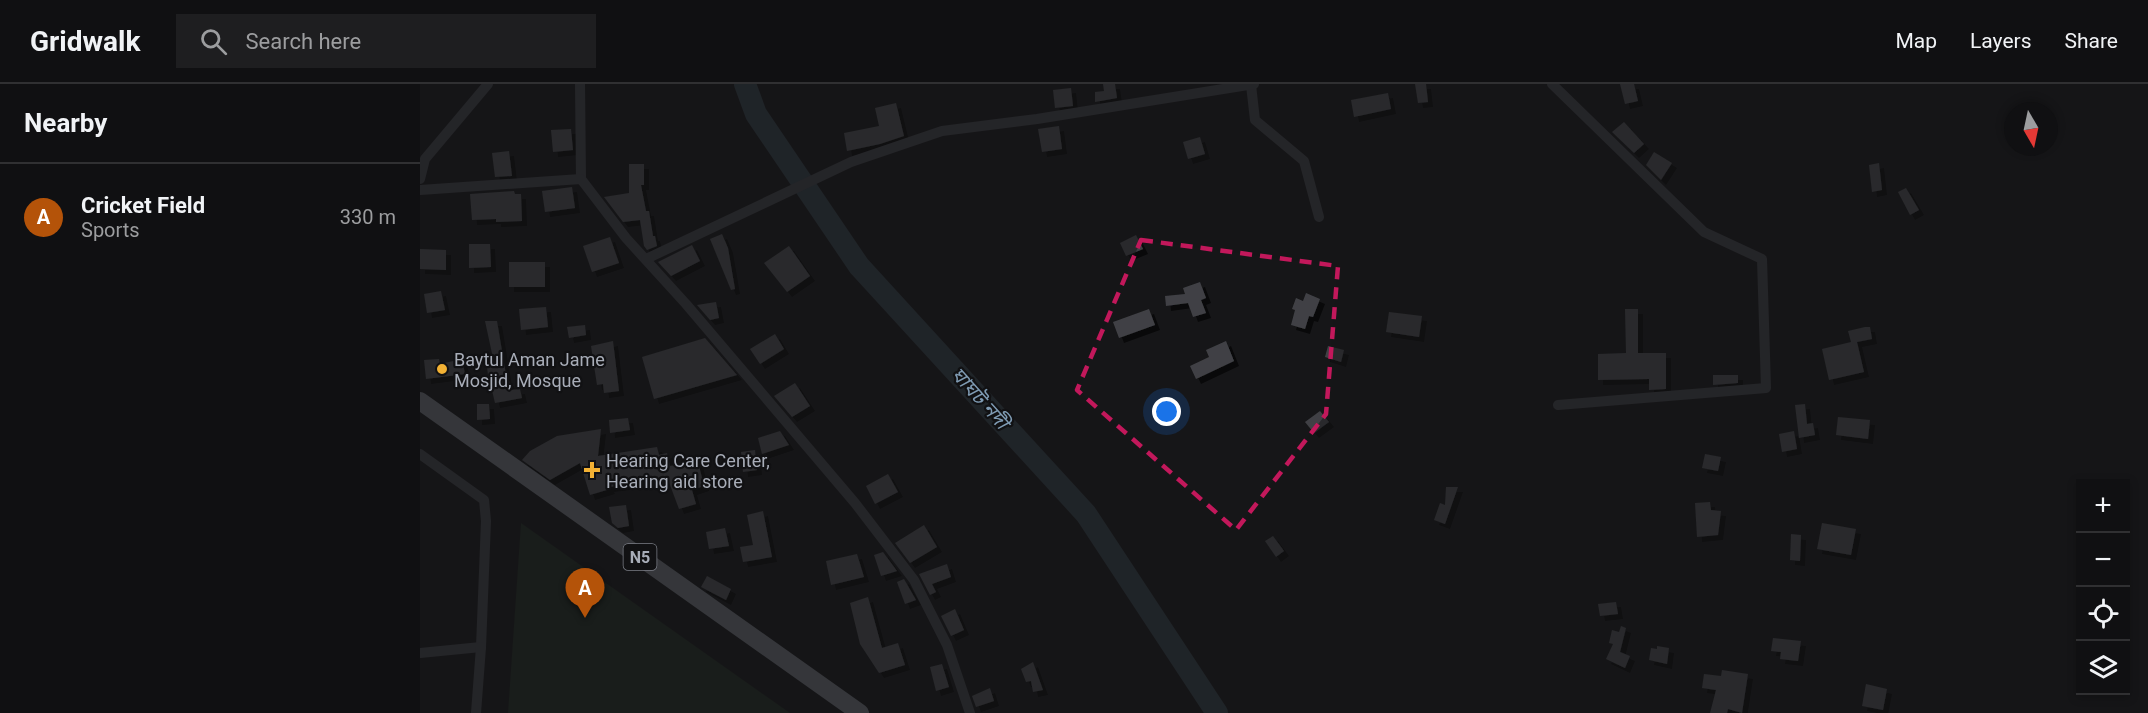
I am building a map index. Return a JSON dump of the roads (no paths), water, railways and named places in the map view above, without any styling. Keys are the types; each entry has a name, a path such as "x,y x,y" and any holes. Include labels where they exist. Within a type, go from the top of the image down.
{"highway":[{"name":"N5","path":"420,401 860,713"}],"street":[{"path":"420,179 425,159 488,84"},
{"path":"580,84 581,179 626,238 686,303 855,503 915,580 947,645 970,713"},
{"path":"645,260 851,162 942,131 1037,119 1253,84 1255,120 1304,161 1319,217"},
{"path":"1552,84 1704,232 1762,259 1766,388 1558,405"},
{"path":"420,189 581,179"},
{"path":"420,454 484,500 486,521 476,713"},
{"path":"420,653 481,647"}],"waterway":[{"name":"ঘাঘট নদী","path":"745,84 756,114 859,266 1086,514 1217,713"}],"place":[{"name":"Baytul Aman Jame Mosjid, Mosque","path":"442,369"},
{"name":"Hearing Care Center, Hearing aid store","path":"592,470"},
{"name":"Cricket Field","path":"585,618"}]}
